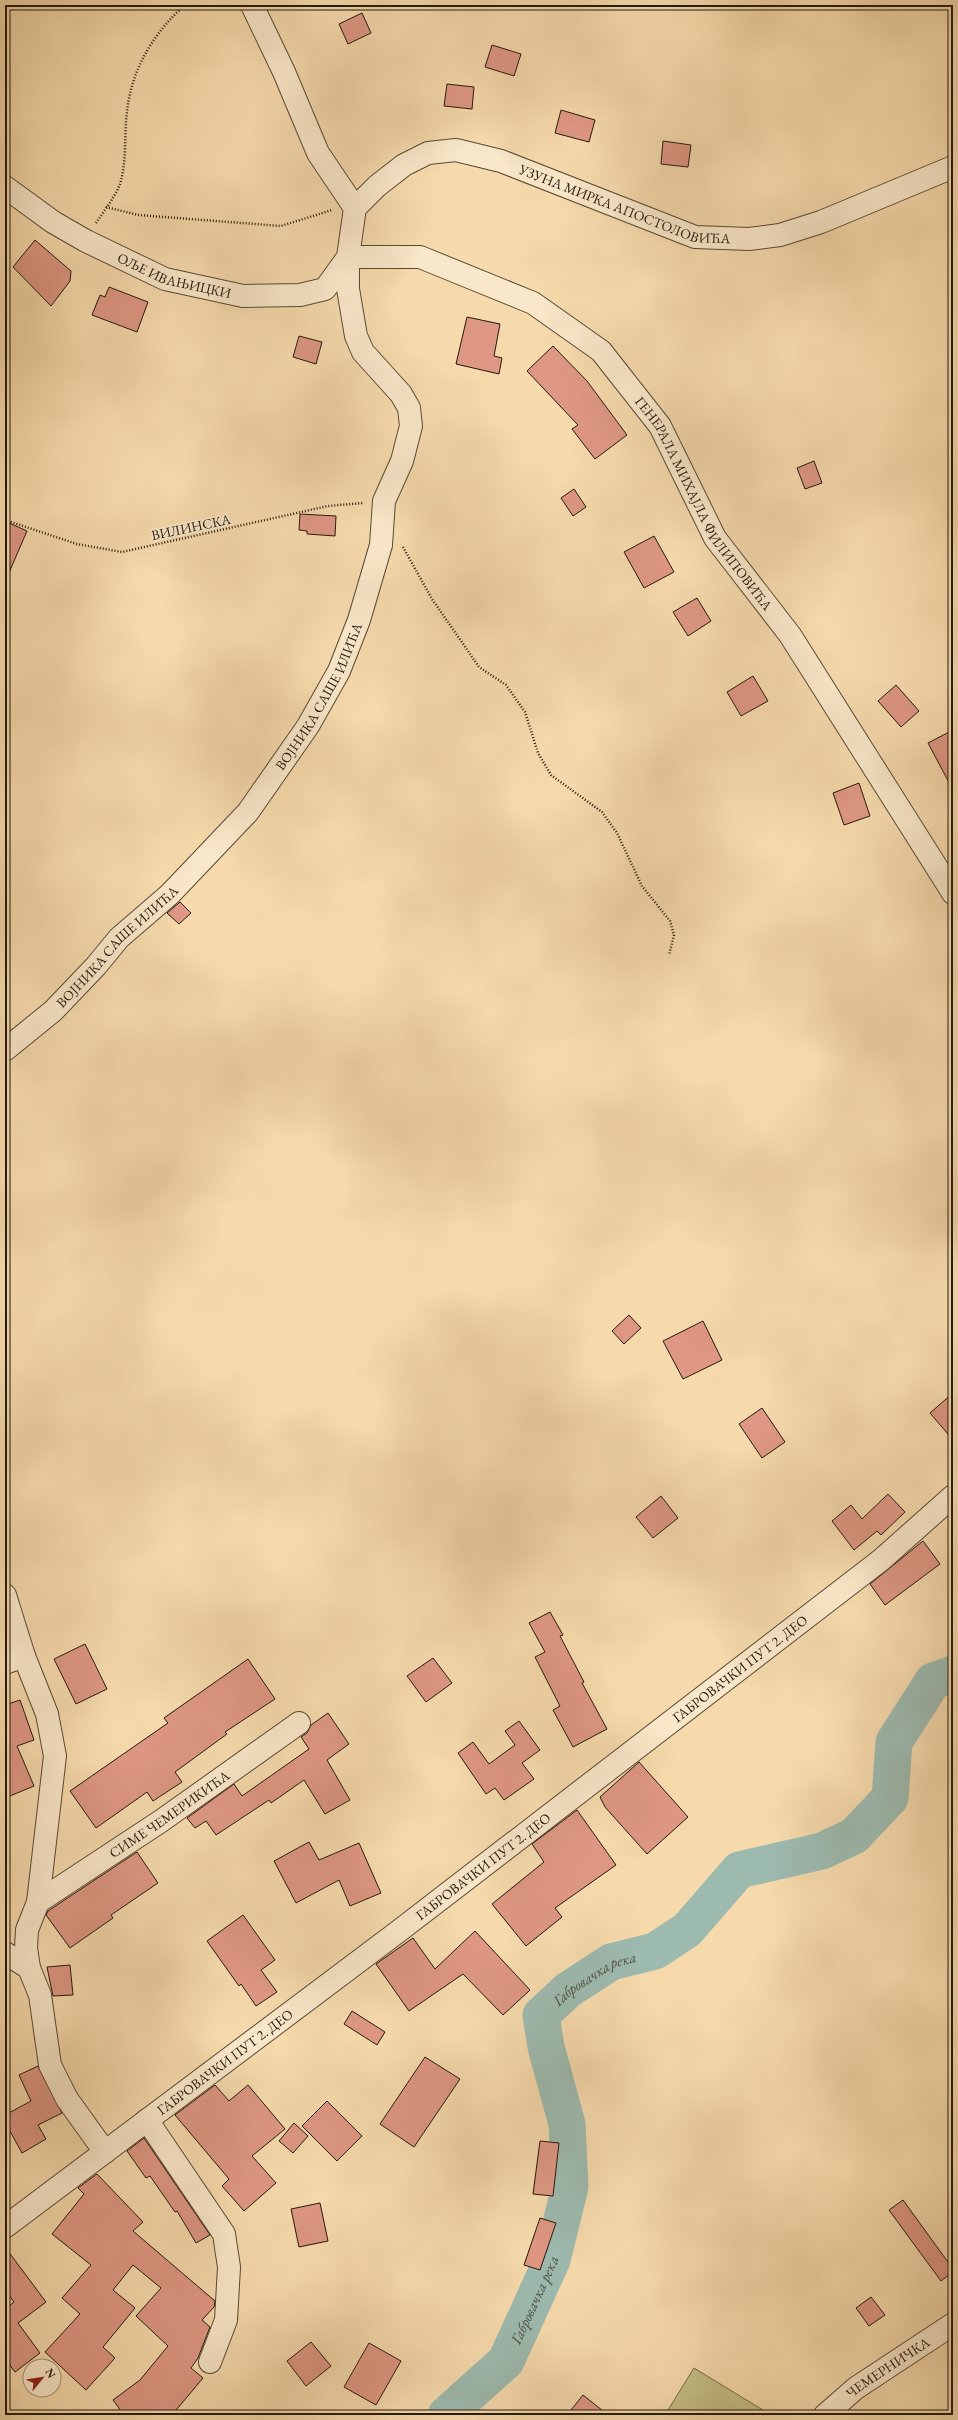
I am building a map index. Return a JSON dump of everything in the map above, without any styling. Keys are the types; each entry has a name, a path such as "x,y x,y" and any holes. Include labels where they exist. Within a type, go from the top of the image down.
{"street":[{"path":"252,5 284,72 318,153 353,205 348,257"},
{"name":"УЗУНА МИРКА АПОСТОЛОВИЋА","path":"353,205 404,165 428,153 456,150 501,161 695,237 749,239 780,234 821,222 953,167"},
{"name":"ОЉЕ ИВАЊИЦКИ","path":"5,187 53,222 86,241 165,279 243,296 300,295 326,289 348,257"},
{"name":"ВОЈНИКА САШЕ ИЛИЋА","path":"5,1050 54,1011 96,966 119,938 170,894 205,860 248,812 282,767 308,726 339,671 359,620 381,545 383,510 402,461 411,426 410,414 401,394 363,352 356,336 348,289 348,257"},
{"name":"ГЕНЕРАЛА МИХАЈЛА ФИЛИПОВИЋА","path":"348,257 420,257 533,303 601,351 660,426 715,538 790,635 953,893"},
{"name":"ГАБРОВАЧКИ ПУТ 2. ДЕО","path":"5,2227 401,1929 875,1564 953,1496"},
{"path":"5,1595 15,1659 47,1714 55,1756 38,1902 27,1930 29,1968 40,1995 50,2065 67,2099 105,2152"},
{"name":"СИМЕ ЧЕМЕРИКИЋА","path":"38,1902 161,1821 299,1723"},
{"path":"5,1953 29,1968"},
{"path":"147,2120 224,2234 229,2267 226,2320 210,2362"},
{"name":"ЧЕМЕРНИЧКА","path":"825,2415 856,2388 953,2324"}],"path":[{"path":"86,241 120,185 124,166 127,110 136,74 152,40 185,5"},
{"path":"106,206 138,215 281,226 353,205"},
{"name":"ВИЛИНСКА","path":"5,520 76,544 122,552 328,506 383,510"},
{"path":"383,510 432,599 478,667 506,685 525,712 538,753 551,775 602,812 617,833 642,886 670,921 674,935 669,955"}],"shaded area":[{"path":"694,2368 771,2415 676,2415 668,2410"}],"building":[{"path":"362,13 371,33 348,44 339,24"},
{"path":"492,45 521,54 514,76 485,67"},
{"path":"447,84 474,87 472,109 444,106"},
{"path":"561,110 595,120 589,142 555,133"},
{"path":"663,141 691,145 688,167 661,164"},
{"path":"35,240 71,271 70,281 51,306 13,267"},
{"path":"109,287 148,302 137,332 92,315 100,295 105,297"},
{"path":"467,317 500,324 494,356 502,358 499,374 456,364"},
{"path":"299,336 322,342 316,364 293,357"},
{"path":"553,346 587,381 627,435 595,459 572,429 578,425 527,371"},
{"path":"814,461 822,483 805,489 797,468"},
{"path":"574,489 586,507 573,516 561,498"},
{"path":"300,514 336,516 335,536 307,534 307,531 299,530"},
{"path":"5,521 27,531 5,582"},
{"path":"654,536 674,572 644,588 624,552"},
{"path":"697,598 711,621 688,636 673,612"},
{"path":"753,676 768,701 741,716 727,692"},
{"path":"896,685 919,711 901,727 878,701"},
{"path":"953,730 953,790 928,743"},
{"path":"859,783 870,816 844,825 833,793"},
{"path":"180,902 191,913 179,924 167,913"},
{"path":"629,1315 641,1328 624,1344 612,1331"},
{"path":"703,1321 722,1360 683,1379 663,1341"},
{"path":"953,1393 953,1440 930,1413"},
{"path":"762,1408 785,1442 762,1458 739,1424"},
{"path":"888,1494 905,1512 881,1535 877,1531 854,1550 832,1521 851,1505 862,1519"},
{"path":"661,1496 678,1518 653,1538 636,1517"},
{"path":"923,1541 940,1564 885,1605 870,1584"},
{"path":"550,1612 563,1635 560,1636 584,1682 582,1683 607,1729 573,1747 553,1710 560,1706 535,1657 545,1652 529,1623"},
{"path":"85,1644 107,1689 76,1704 54,1659"},
{"path":"433,1658 452,1683 426,1702 407,1676"},
{"path":"248,1659 275,1699 225,1732 227,1734 175,1772 182,1782 153,1801 147,1792 96,1828 70,1791 168,1723 164,1718"},
{"path":"20,1700 34,1740 17,1746 34,1786 5,1798 5,1705"},
{"path":"328,1713 349,1744 327,1760 350,1800 325,1814 304,1780 271,1803 269,1800 216,1835 206,1821 195,1828 187,1818 234,1784 242,1796 309,1749 301,1737 307,1733 311,1725"},
{"path":"519,1721 540,1750 522,1763 534,1779 504,1800 495,1788 486,1794 458,1753 473,1742 489,1764 515,1745 505,1731"},
{"path":"639,1762 688,1817 647,1854 605,1807 600,1797"},
{"path":"577,1810 616,1865 555,1908 562,1917 526,1946 492,1904 544,1862 532,1844"},
{"path":"309,1842 319,1860 359,1843 381,1893 350,1906 339,1880 296,1903 274,1861"},
{"path":"137,1852 158,1883 111,1915 113,1918 70,1948 46,1915 48,1911"},
{"path":"243,1915 275,1960 261,1970 277,1992 256,2006 241,1984 239,1986 207,1941"},
{"path":"475,1931 530,1990 503,2015 463,1974 409,2011 376,1964 413,1938 435,1969"},
{"path":"70,1965 73,1995 53,1996 47,1967"},
{"path":"352,2011 385,2032 377,2045 344,2024"},
{"path":"425,2057 460,2079 414,2147 380,2124"},
{"path":"38,2066 62,2113 38,2125 46,2139 22,2153 5,2122 5,2115 31,2101 19,2075"},
{"path":"215,2085 229,2101 248,2085 285,2129 252,2156 276,2183 244,2211 222,2186 229,2179 175,2115"},
{"path":"327,2101 362,2136 337,2161 302,2126"},
{"path":"294,2123 308,2136 293,2153 279,2141"},
{"path":"144,2138 210,2235 196,2243 177,2211 175,2212 150,2176 146,2178 127,2151"},
{"path":"540,2141 559,2143 553,2196 533,2194"},
{"path":"97,2174 143,2222 133,2231 215,2301 214,2307 202,2320 210,2327 198,2358 191,2368 203,2378 172,2415 124,2415 113,2400 140,2380 168,2346 136,2316 161,2288 133,2265 113,2290 135,2308 103,2347 115,2358 86,2390 62,2368 62,2358 51,2358 45,2352 80,2314 62,2298 91,2265 52,2234 84,2194 78,2188"},
{"path":"903,2200 953,2269 953,2272 941,2281 889,2210"},
{"path":"320,2203 328,2241 299,2247 291,2209"},
{"path":"540,2218 556,2223 540,2270 524,2265"},
{"path":"5,2247 46,2302 18,2323 40,2353 33,2358 22,2358 22,2367 15,2372 5,2359 5,2306 6,2308 14,2302 5,2290"},
{"path":"871,2297 885,2315 869,2326 856,2308"},
{"path":"311,2342 331,2366 306,2386 287,2361"},
{"path":"369,2343 401,2361 376,2405 344,2387"},
{"path":"583,2395 608,2415 567,2415"}],"waterway":[{"name":"Габровачка река","path":"446,2415 506,2361 552,2260 570,2187 567,2124 546,2047 541,2015 568,1990 611,1962 655,1951 687,1930 739,1870 822,1851 854,1836 890,1798 894,1742 933,1681 953,1674"}]}
